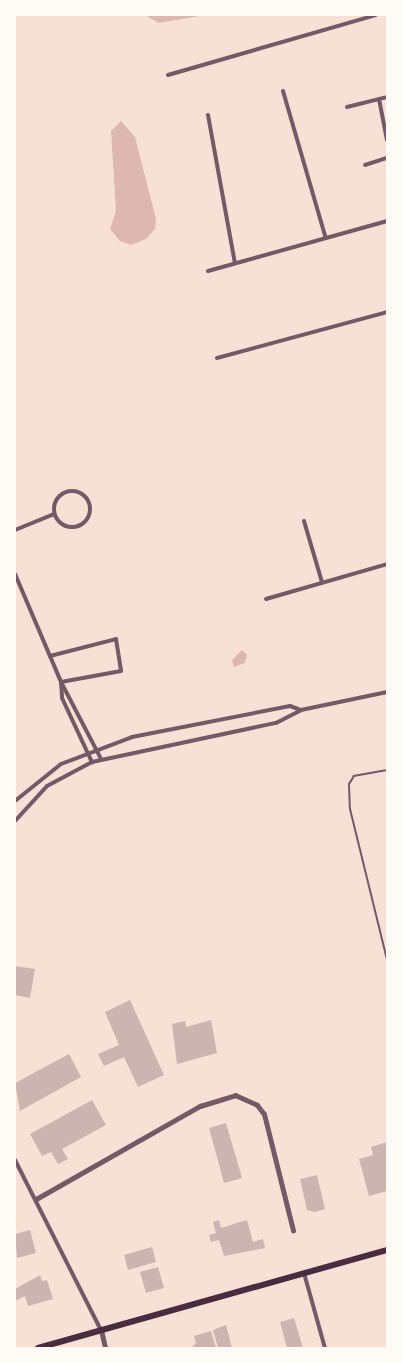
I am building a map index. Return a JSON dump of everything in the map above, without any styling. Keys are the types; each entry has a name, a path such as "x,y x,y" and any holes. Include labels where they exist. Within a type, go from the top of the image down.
{"main road":[{"path":"38,1348 387,1250"}],"street":[{"path":"168,76 376,15"},
{"path":"283,91 325,236"},
{"path":"348,107 387,97"},
{"path":"379,99 387,140"},
{"path":"208,115 235,263"},
{"path":"365,165 387,158"},
{"path":"208,271 325,236 387,221"},
{"path":"217,358 387,312"},
{"path":"81,490 92,510 90,516 64,528 54,514 52,503 81,490"},
{"path":"15,530 54,514"},
{"path":"304,521 322,582"},
{"path":"266,599 387,564"},
{"path":"15,574 61,682 101,759"},
{"path":"50,656 116,639 121,671 61,682"},
{"path":"61,682 62,698 92,762"},
{"path":"15,821 47,786 92,762 276,724 301,710 387,692"},
{"path":"15,801 61,764 96,749 225,717 290,706 301,710"},
{"path":"36,1199 200,1106 235,1095 257,1105 264,1114 293,1230"},
{"path":"15,1160 101,1330 105,1348"},
{"path":"304,1273 326,1348"}],"lane":[{"path":"387,770 354,776 349,784 350,809 387,960"}],"shaded area":[{"path":"146,15 206,15 158,23"},
{"path":"121,121 135,137 156,219 155,229 146,239 131,245 120,241 110,229 116,211 111,131"},
{"path":"242,650 247,655 245,663 234,667 232,660"}],"building":[{"path":"15,966 35,969 30,998 15,995"},
{"path":"130,1000 164,1075 138,1087 124,1057 104,1066 98,1054 119,1045 105,1012"},
{"path":"211,1020 217,1053 177,1064 172,1024 185,1021 186,1027"},
{"path":"69,1054 81,1077 20,1111 15,1083"},
{"path":"92,1100 106,1125 62,1149 68,1159 58,1164 51,1152 42,1156 30,1134"},
{"path":"226,1123 242,1178 224,1183 209,1128"},
{"path":"387,1142 387,1191 369,1196 359,1159 373,1155 371,1147"},
{"path":"317,1175 325,1209 315,1212 307,1210 300,1179"},
{"path":"219,1220 221,1228 247,1220 253,1242 263,1239 265,1248 224,1256 219,1240 211,1242 209,1235 216,1233 213,1222"},
{"path":"30,1230 36,1253 17,1258 15,1234"},
{"path":"152,1247 156,1262 128,1270 124,1255"},
{"path":"158,1267 164,1288 146,1293 140,1272"},
{"path":"40,1275 42,1281 47,1280 53,1299 28,1306 25,1296 15,1301 15,1289"},
{"path":"294,1318 303,1348 287,1348 280,1322"},
{"path":"226,1325 232,1348 218,1348 213,1330"},
{"path":"211,1331 216,1348 191,1348 196,1343 194,1336"}]}
